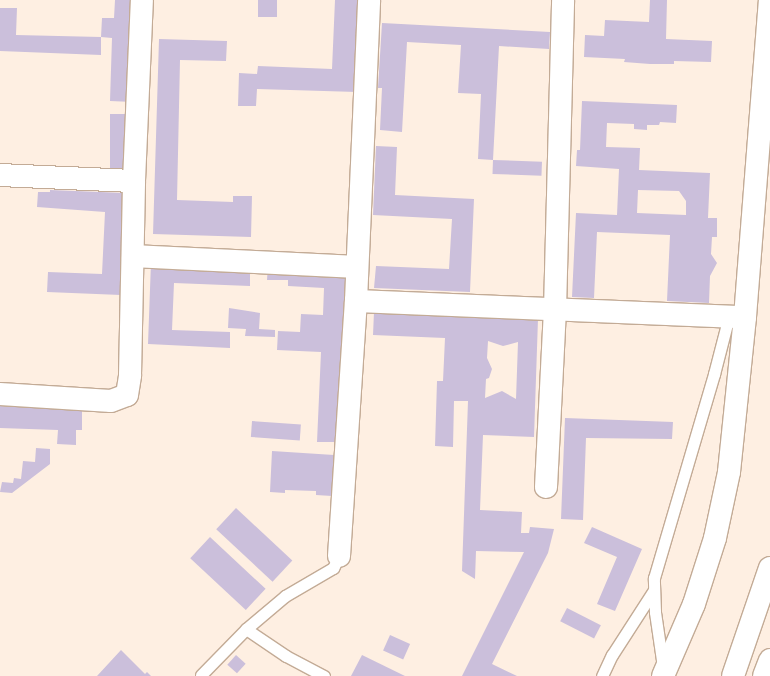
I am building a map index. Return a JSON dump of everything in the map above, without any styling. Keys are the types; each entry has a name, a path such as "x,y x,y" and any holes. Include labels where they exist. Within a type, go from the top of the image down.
{"street":[{"path":"0,394 111,401 126,395 130,375 134,181 142,0"},
{"path":"339,556 356,301 369,0"},
{"path":"546,487 555,310 563,0"},
{"path":"663,674 694,604 729,472 737,317 770,0"},
{"path":"0,175 134,181"},
{"path":"133,256 357,267"},
{"path":"356,301 737,317"},
{"path":"733,676 770,568"}],"lane":[{"path":"663,674 654,578 714,374 737,317"},
{"path":"201,675 246,629 285,596 333,568 339,556"},
{"path":"602,676 612,655 654,590"},
{"path":"246,629 286,656 324,676"}],"building":[{"path":"115,0 136,0 133,102 110,101 112,38 101,37 102,18 114,18"},
{"path":"258,0 277,0 277,17 258,17"},
{"path":"335,0 360,0 357,92 257,89 256,106 238,106 239,73 257,74 258,66 332,69"},
{"path":"650,0 667,0 666,39 712,41 711,62 674,61 674,64 650,64 624,62 625,59 584,57 585,35 604,36 605,20 649,22"},
{"path":"0,8 17,8 16,35 101,37 101,55 0,51"},
{"path":"382,23 550,32 549,49 499,46 493,160 478,159 481,94 458,93 461,45 407,42 402,132 380,130 382,88 378,88"},
{"path":"159,39 227,41 226,61 180,60 177,200 233,202 233,196 252,196 251,237 153,234"},
{"path":"582,101 677,105 676,123 660,122 659,125 647,125 647,130 634,129 634,124 607,123 606,147 640,148 639,170 710,173 708,218 717,218 717,237 712,237 711,254 717,263 710,276 709,303 667,301 670,235 597,232 594,298 572,297 576,213 617,215 619,169 576,166 577,150 580,150","holes":["638,190 679,191 686,201 686,215 637,213"]},
{"path":"110,114 131,114 131,168 110,168"},
{"path":"376,146 397,147 395,195 474,199 470,292 374,288 376,266 449,269 452,219 373,215"},
{"path":"493,160 542,162 541,176 493,174"},
{"path":"50,190 125,193 121,295 47,292 48,272 102,274 105,212 37,207 38,192 50,192"},
{"path":"151,262 250,266 250,286 174,283 172,330 230,332 230,348 148,344"},
{"path":"268,265 346,267 339,442 317,442 321,352 277,350 278,331 300,332 301,314 323,315 324,288 288,286 288,280 267,280"},
{"path":"229,308 260,313 259,329 275,330 275,337 245,336 246,329 228,328"},
{"path":"374,312 538,319 534,437 483,435 480,510 522,512 521,533 529,533 530,527 554,529 548,553 492,664 517,676 462,676 524,552 476,551 475,579 462,571 468,401 454,401 453,447 435,446 437,381 443,381 445,338 373,335","holes":["488,341 503,346 518,342 516,399 502,391 485,398 486,379 489,378 492,369 487,358"]},
{"path":"0,406 82,410 82,430 76,430 76,445 57,444 58,430 0,428"},
{"path":"565,418 673,422 672,439 586,438 583,520 561,519"},
{"path":"252,421 301,424 300,440 251,437"},
{"path":"36,448 50,449 50,464 12,493 0,492 2,482 13,483 14,478 21,479 23,461 35,462"},
{"path":"272,451 334,455 332,496 316,495 316,491 285,490 285,493 270,492"},
{"path":"236,508 292,561 273,582 216,529"},
{"path":"592,527 642,549 615,611 597,604 617,557 584,543"},
{"path":"210,537 266,589 246,610 190,558"},
{"path":"567,608 601,625 594,639 560,621"},
{"path":"390,635 410,644 403,659 383,651"},
{"path":"121,650 145,674 147,672 151,676 97,676"},
{"path":"236,655 246,664 237,673 227,665"},
{"path":"362,655 405,676 351,676"}]}
